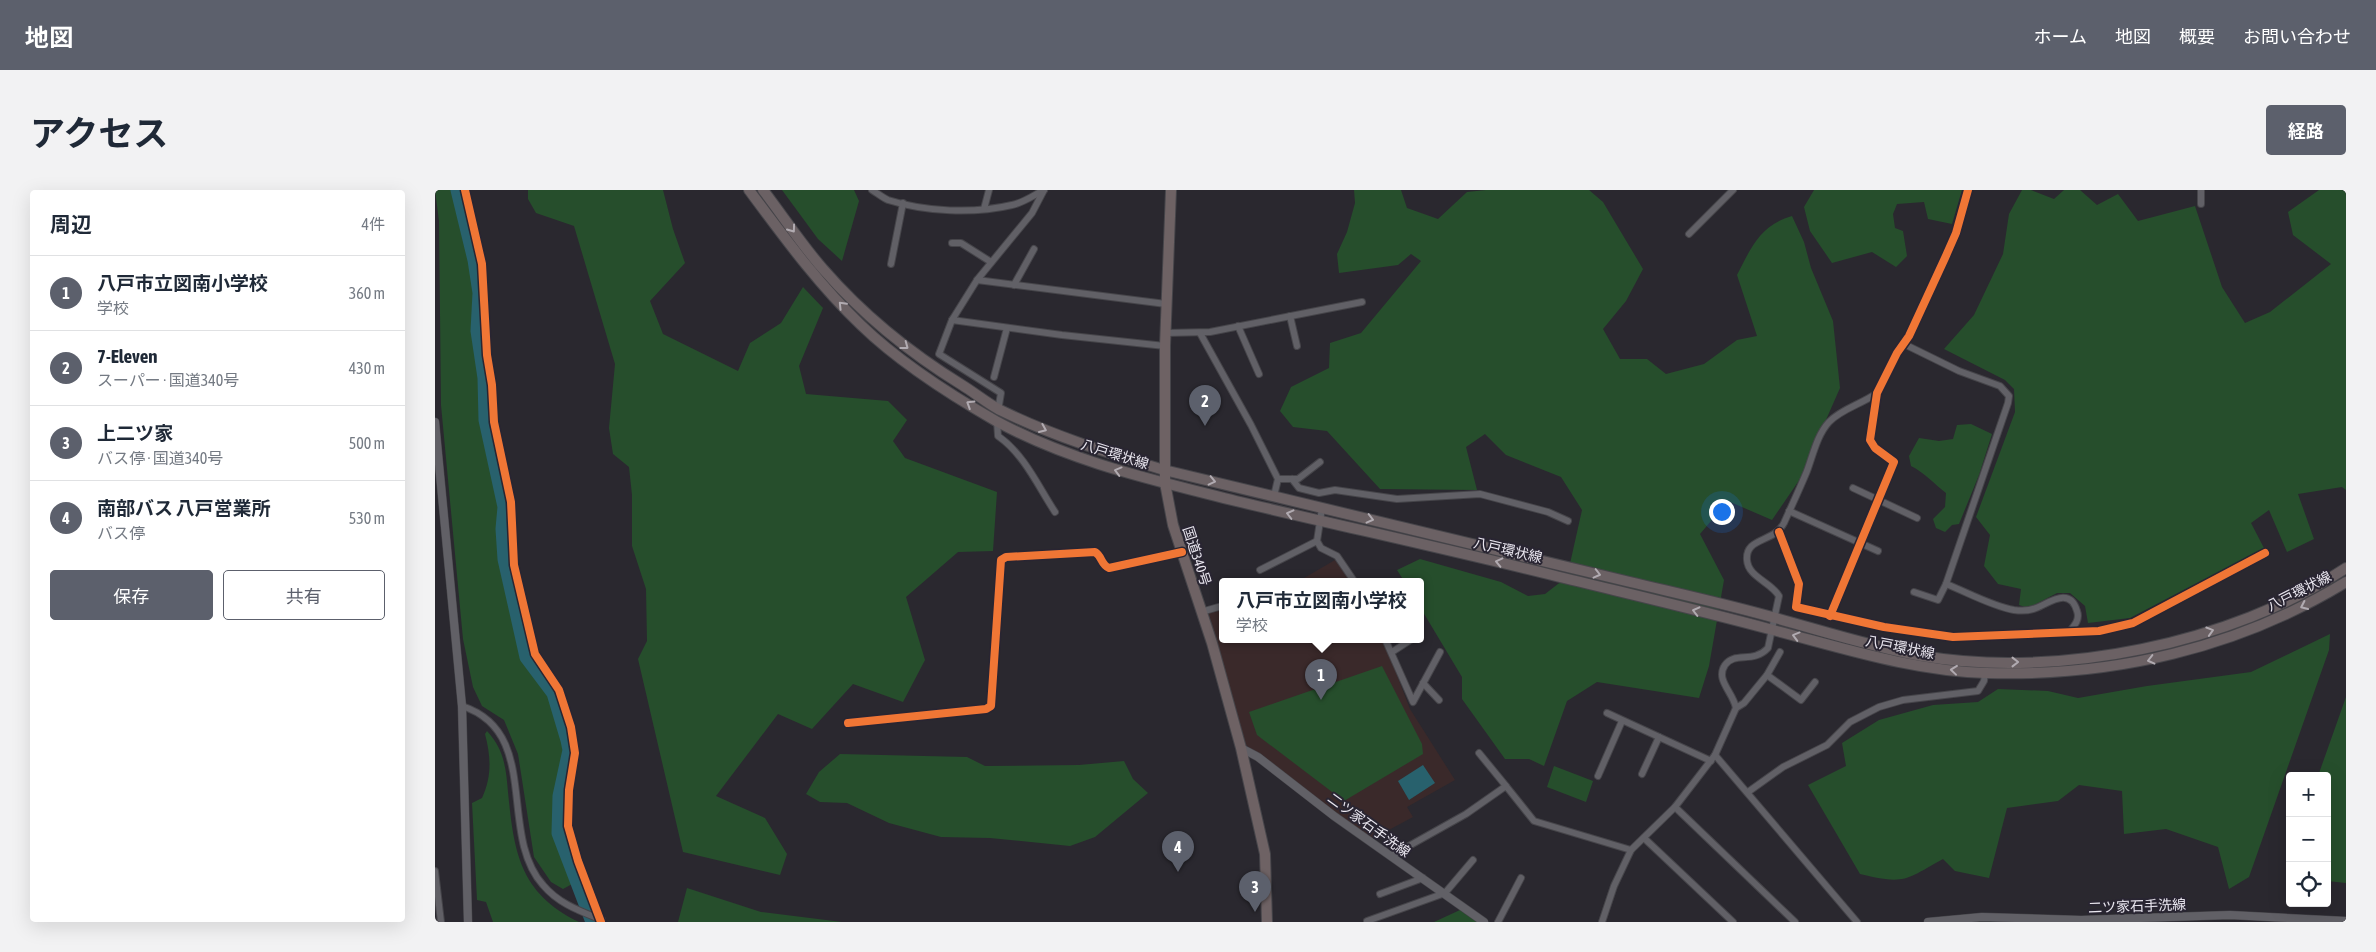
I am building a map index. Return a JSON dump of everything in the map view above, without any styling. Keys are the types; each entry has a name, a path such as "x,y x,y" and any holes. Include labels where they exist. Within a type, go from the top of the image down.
{"highway":[{"name":"国道340号","path":"1171,190 1165,333 1165,483 1173,525 1241,748 1265,854 1267,922"}],"main road":[{"name":"八戸環状線","path":"749,190 804,263 863,327 930,380 997,421 1050,447 1099,466 1319,521 1743,622 1882,659 1921,667 1985,673 2099,669 2200,647 2258,627 2314,601 2346,582"},
{"name":"八戸環状線","path":"763,190 822,268 861,309 895,339 936,369 998,409 1047,431 1100,451 1165,470 1745,610 1875,646 1923,656 1981,662 2038,662 2103,656 2171,643 2227,626 2281,605 2346,568"}],"street":[{"path":"465,190 482,264 487,355 492,385 494,422 509,486 514,565 535,654 559,690 571,727 575,753 568,797 568,826 578,861 602,921"},
{"path":"872,190 887,200 903,203 933,208 984,209 1014,205 1044,190"},
{"path":"984,209 989,190"},
{"path":"1044,190 1032,213 977,280 953,320 939,354 1001,393 997,421 998,436 1018,454 1055,512"},
{"path":"1689,234 1733,190"},
{"path":"1830,616 1894,462 1875,448 1870,440 1877,393 1904,344 1945,258 1956,233 1968,190"},
{"path":"2201,190 2201,204"},
{"path":"891,264 903,203"},
{"path":"951,243 961,243 991,262"},
{"path":"1014,285 1035,249"},
{"path":"977,280 1166,304"},
{"path":"1165,333 1200,333 1362,302"},
{"path":"1290,316 1297,346"},
{"path":"953,320 1165,346"},
{"path":"1238,326 1259,374"},
{"path":"994,377 1007,328"},
{"path":"1200,333 1251,425 1278,479 1274,496"},
{"path":"1904,344 1959,371 2000,386 2009,396 2009,403 1938,600 1914,592"},
{"path":"1736,708 1733,695 1723,683 1721,674 1726,663 1735,658 1754,657 1762,654 1767,648 1773,630 1779,596 1775,589 1752,572 1747,558 1748,551 1753,545 1779,532 1823,430 1830,421 1842,412 1865,403 1877,393"},
{"path":"435,422 463,706 468,922"},
{"path":"1278,479 1301,477 1320,462"},
{"path":"1292,479 1299,488 1319,493 1335,490 1397,499 1480,494 1548,512 1568,521"},
{"path":"1853,488 1917,518"},
{"path":"1322,508 1317,541 1321,548 1337,556 1352,578"},
{"path":"1789,511 1860,542 1878,552"},
{"path":"1779,532 1799,584 1796,607 1884,627 1953,636 2099,630 2133,623 2265,553"},
{"path":"1260,570 1317,541"},
{"path":"848,723 985,709 991,706 999,566 1001,560 1006,557 1095,552 1099,554 1105,566 1109,568 1181,552"},
{"path":"1945,584 2010,609 2023,611 2037,608 2059,598 2069,600 2076,605 2079,615 2077,623 2070,631"},
{"path":"1201,612 1219,607"},
{"path":"1387,643 1413,702 1440,652"},
{"path":"1392,652 1406,643"},
{"path":"1602,922 1613,886 1631,850 1675,807 1713,758 1736,708 1744,703 1767,675 1780,652"},
{"path":"1748,792 1783,767 1827,745 1850,722 1879,707 1903,700 1978,692 1984,681 1985,673"},
{"path":"1767,675 1801,700 1815,682"},
{"path":"1423,683 1439,700"},
{"path":"463,706 479,714 499,734 512,759 521,842 533,873 560,901 583,914 602,921"},
{"path":"1607,713 1659,737 1713,758 1748,792 1857,922"},
{"path":"1598,776 1623,721"},
{"path":"1642,774 1659,737"},
{"name":"二ツ家石手洗線","path":"1241,748 1258,756 1333,816 1484,922"},
{"path":"1479,753 1534,821 1631,850"},
{"path":"1391,856 1466,814 1506,786"},
{"path":"1675,807 1795,922"},
{"path":"1644,838 1733,922"},
{"path":"1367,921 1445,893 1473,860"},
{"path":"435,872 441,922"},
{"path":"1380,894 1423,878"},
{"path":"1498,922 1521,878"},
{"name":"二ツ家石手洗線","path":"1928,922 1958,918 2081,921 2230,916 2346,921"}],"shaded area":[{"path":"1335,560 1349,578 1304,578"},
{"path":"1219,609 1219,643 1385,643 1410,709 1455,780 1407,807 1413,817 1372,839 1246,745 1208,611"}],"green space":[{"path":"435,190 456,190 457,202 471,243 478,289 476,315 472,324 483,380 483,420 498,477 502,506 503,559 524,657 552,694 568,749 558,794 557,834 574,883 563,889 551,882 534,857 518,754 504,720 482,706 473,687 463,639 441,405 439,221"},
{"path":"528,190 663,190 673,229 685,263 650,301 663,334 738,371 750,343 781,323 803,287 823,308 799,366 806,394 888,401 907,420 893,441 905,458 997,492 993,551 958,552 906,597 925,660 903,702 853,684 812,729 778,714 716,796 765,818 787,854 780,875 683,852 638,659 647,641 646,589 632,546 632,495 629,467 613,454 609,428 615,364 574,226 536,213 528,199"},
{"path":"782,190 854,190 859,201 842,261 818,239"},
{"path":"1354,190 1401,190 1407,208 1438,219 1467,192 1486,190 1589,190 1603,202 1643,269 1626,301 1603,329 1620,359 1647,359 1666,374 1704,364 1737,340 1757,336 1737,275 1752,247 1764,232 1772,225 1792,216 1804,242 1811,268 1833,321 1840,388 1800,479 1772,520 1728,501 1700,534 1724,580 1709,666 1699,698 1597,682 1567,701 1544,766 1529,759 1505,759 1462,699 1462,677 1424,614 1424,578 1402,578 1397,570 1420,559 1501,582 1528,596 1545,594 1567,577 1582,510 1561,477 1506,455 1485,434 1466,447 1477,490 1380,489 1327,431 1293,427 1280,411 1291,387 1329,368 1330,343 1361,333 1421,261 1411,254 1398,265 1339,273 1337,254 1347,232 1355,203"},
{"path":"1814,190 1962,190 1952,224 1928,219 1924,202 1897,204 1893,214 1895,228 1903,231 1907,256 1896,267 1872,252 1832,263 1810,231 1804,207"},
{"path":"2022,190 2031,190 2054,199 2064,190 2080,190 2097,205 2118,194 2138,221 2195,206 2222,287 2245,323 2270,312 2331,264 2293,235 2288,212 2319,190 2346,190 2346,490 2342,487 2298,494 2314,539 2287,552 2269,510 2251,523 2264,548 2130,618 2088,623 2085,606 2070,593 2057,593 2028,608 2019,605 2021,589 1998,584 1984,566 1990,535 1976,517 2015,412 2014,389 2005,380 1944,349 1974,315 2003,254 2009,214"},
{"path":"1971,424 1992,434 1979,475 1959,524 1952,525 1945,532 1936,528 1933,519 1945,507 1946,493 1911,466 1909,456 1919,438 1939,441 1953,439 1957,425"},
{"path":"2330,634 2329,650 2249,877 2229,889 2218,847 2166,829 2124,834 2122,791 2079,785 2058,801 2007,808 1989,878 1955,871 1943,859 1912,876 1896,880 1860,874 1808,785 1846,766 1842,743 1879,720 1933,705 1978,702 1998,689 2048,691 2078,698 2147,686 2251,672"},
{"path":"1382,666 1422,744 1423,754 1344,801 1257,735 1249,712"},
{"path":"2346,697 2346,883 2331,881 2331,772 2319,772"},
{"path":"487,731 501,752 503,759 513,833 523,868 543,898 559,911 579,922 493,922 486,902 477,900 472,803 482,798 488,782 489,766 485,734"},
{"path":"840,754 967,757 985,766 1079,765 1124,761 1133,779 1148,793 1095,837 1070,846 990,838 941,837 889,823 847,803 820,802 806,794 819,772"},
{"path":"1554,766 1593,781 1586,802 1547,787"},
{"path":"687,888 761,912 842,922 678,922"},
{"path":"1460,910 1477,922 1434,922"}],"water":[{"path":"1423,765 1435,783 1409,800 1398,781"}],"waterway":[{"path":"458,190 475,260 480,293 478,331 485,378 486,420 505,507 503,529 505,559 527,657 554,693 568,740 570,750 560,796 559,833 593,922"}],"cycle path":[{"path":"465,190 482,264 487,355 492,385 494,422 511,502 514,565 535,654 559,690 571,727 575,753 569,790 568,826 578,861 601,922"},
{"path":"1830,616 1894,462 1875,448 1870,440 1877,393 1897,353 1909,336 1945,258 1956,233 1968,190"},
{"path":"1779,532 1799,584 1796,607 1884,627 1953,637 2099,631 2133,623 2265,553"},
{"path":"848,723 986,709 991,706 1001,560 1006,557 1095,552 1104,565 1109,568 1182,552"}],"place":[{"name":"7-Eleven","path":"1205,426"},
{"name":"八戸市立図南小学校","path":"1321,700"},
{"name":"南部バス 八戸営業所","path":"1178,872"},
{"name":"上二ツ家","path":"1255,912"}]}
